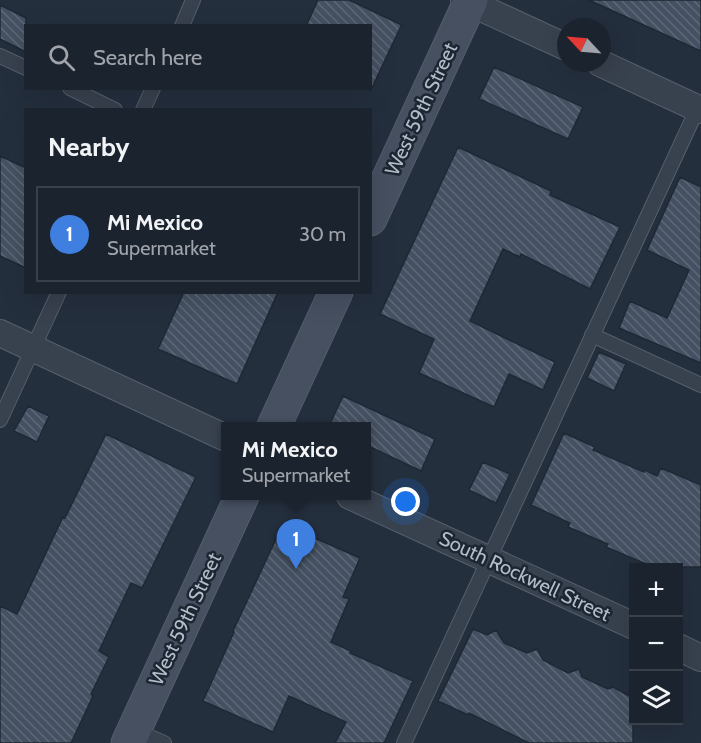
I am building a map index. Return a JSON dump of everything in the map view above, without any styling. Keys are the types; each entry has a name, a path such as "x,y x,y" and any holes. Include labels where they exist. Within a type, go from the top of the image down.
{"street":[{"path":"468,1 557,43"},
{"name":"West 59th Street","path":"372,215 468,1"},
{"path":"611,68 700,106"},
{"path":"276,422 335,294"},
{"path":"0,333 221,436"},
{"name":"West 59th Street","path":"131,737 240,500"},
{"name":"South Rockwell Street","path":"362,500 629,624"},
{"path":"683,649 701,658"}],"lane":[{"path":"183,24 193,0"},
{"path":"0,56 24,67"},
{"path":"74,90 111,108"},
{"path":"144,108 152,90"},
{"path":"404,743 700,106"},
{"path":"0,420 58,294"},
{"path":"592,335 701,385"},
{"path":"131,737 164,743"}],"building":[{"path":"318,0 349,0 404,26 401,26 372,88 372,24 307,24"},
{"path":"589,0 701,0 701,51"},
{"path":"0,5 26,18 24,51 0,39"},
{"path":"494,67 583,107 568,139 479,99"},
{"path":"458,147 551,191 550,195 620,227 590,289 521,254 520,257 503,249 470,321 555,362 543,390 509,374 494,407 419,373 434,339 380,314"},
{"path":"0,156 24,167 24,267 0,256"},
{"path":"680,177 701,187 701,363 619,328 630,301 667,318 689,270 647,250"},
{"path":"183,294 277,294 237,384 158,349"},
{"path":"599,352 626,364 614,391 587,378"},
{"path":"343,396 435,439 421,471 371,447 371,422 331,422"},
{"path":"28,406 49,416 37,442 14,431"},
{"path":"564,433 595,447 593,450 644,472 645,470 657,476 661,468 701,485 701,567 683,567 683,563 644,563 606,547 608,544 568,527 570,523 531,505"},
{"path":"106,434 196,477 142,588 131,583 99,651 109,657 71,743 0,743 0,606 17,614"},
{"path":"483,462 510,474 496,503 469,490"},
{"path":"283,524 360,558 343,597 349,599 331,642 413,681 384,743 335,743 346,722 289,696 273,732 203,701"},
{"path":"473,629 487,635 496,630 504,643 527,653 537,649 543,660 568,673 579,669 582,677 608,689 613,687 629,696 629,725 633,725 633,743 529,743 469,713 468,715 438,701"}],"place":[{"name":"Mi Mexico","path":"296,569"}]}
